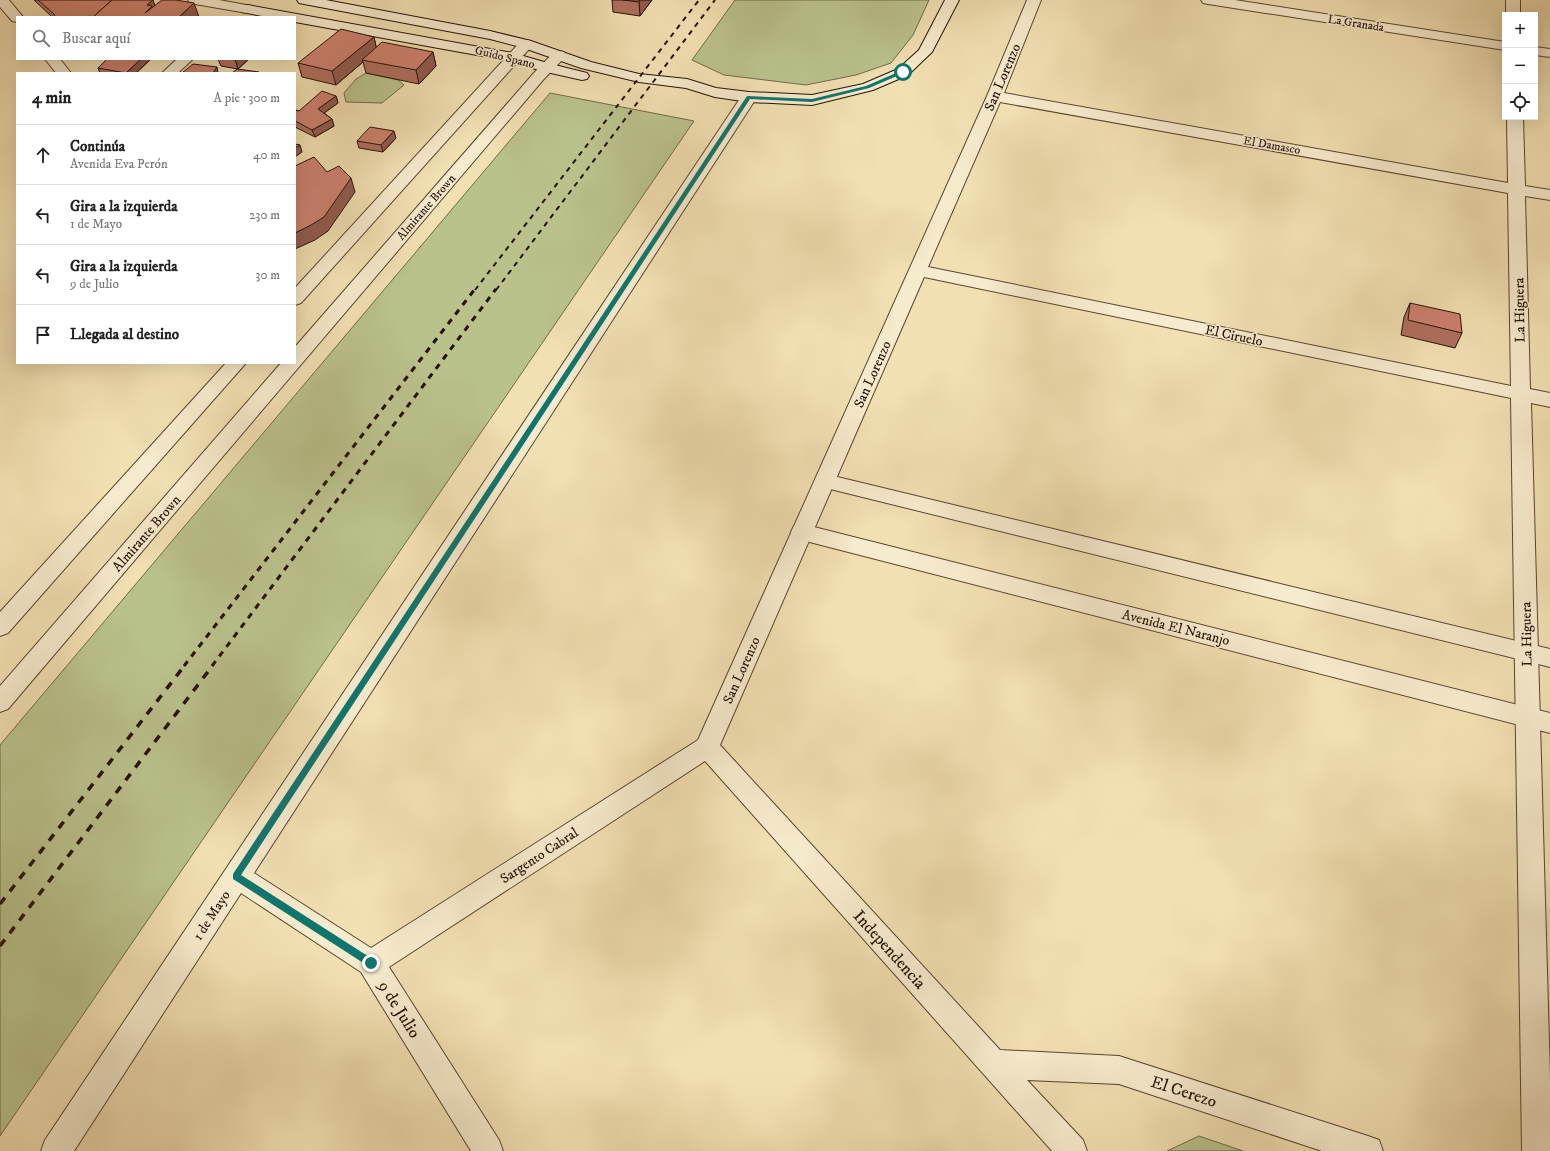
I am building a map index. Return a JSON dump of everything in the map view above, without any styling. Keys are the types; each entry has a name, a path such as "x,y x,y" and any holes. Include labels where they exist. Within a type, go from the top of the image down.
{"street":[{"path":"1,0 16,17"},
{"path":"195,0 242,13 278,16"},
{"path":"242,13 258,0"},
{"name":"Guido Spano","path":"304,0 490,35 526,44 586,65 639,78 687,84 715,92 749,97 812,100 868,87 903,72 924,52 952,0"},
{"name":"San Lorenzo","path":"707,747 995,96 1034,0"},
{"name":"La Granada","path":"1208,0 1502,46"},
{"path":"1513,0 1513,12"},
{"path":"242,13 277,2"},
{"name":"Guido Spano","path":"296,18 513,57 547,68 648,89 682,94 715,92"},
{"path":"296,298 526,44"},
{"path":"1538,51 1550,53"},
{"name":"Almirante Brown","path":"296,358 559,55"},
{"path":"53,60 63,72"},
{"path":"170,72 185,60"},
{"name":"El Damasco","path":"995,96 1550,194"},
{"name":"1 de Mayo","path":"56,1151 749,97"},
{"name":"La Higuera","path":"1515,120 1537,1151"},
{"name":"El Ciruelo","path":"918,270 1550,400"},
{"path":"0,626 236,364"},
{"name":"Almirante Brown","path":"0,702 291,364"},
{"path":"825,480 1550,658"},
{"name":"Avenida El Naranjo","path":"802,532 1550,723"},
{"name":"Sargento Cabral","path":"371,963 707,747"},
{"name":"Independencia","path":"707,747 1072,1151"},
{"name":"9 de Julio","path":"236,876 371,963 488,1151"},
{"name":"El Cerezo","path":"993,1064 1119,1070 1368,1151"}],"green space":[{"path":"735,0 929,0 913,35 891,63 856,75 806,85 724,75 692,60"},
{"path":"366,73 398,80 404,85 382,103 346,102 344,93 356,79"},
{"path":"550,93 694,121 0,1136 0,745"},
{"path":"1199,1136 1243,1151 1167,1151"}],"building":[{"path":"38,0 112,0 94,16 55,16"},
{"path":"112,0 153,0 147,5 152,6 145,13 162,0 176,0 194,3 180,16 94,16"},
{"path":"623,0 640,0 639,2"},
{"path":"341,29 374,37 332,71 298,63"},
{"path":"382,42 433,52 416,70 362,60"},
{"path":"106,60 140,60 127,72 98,68"},
{"path":"193,64 217,67 214,72 183,72"},
{"path":"237,69 259,72 233,72"},
{"path":"322,91 336,96 318,109 332,119 312,130 296,122 296,110 299,111"},
{"path":"370,127 394,131 381,145 357,141"},
{"path":"314,157 327,172 339,166 351,178 324,217 296,232 296,166"},
{"path":"1410,303 1460,314 1462,333 1408,320"}],"railway":[{"path":"475,290 699,0"},
{"path":"496,290 715,0"},
{"path":"184,666 475,289"},
{"path":"212,666 496,289"},
{"path":"0,904 185,665"},
{"path":"0,946 213,665"}],"route":[{"path":"371,963 236,876 749,97 812,100 868,87 903,72"}]}
